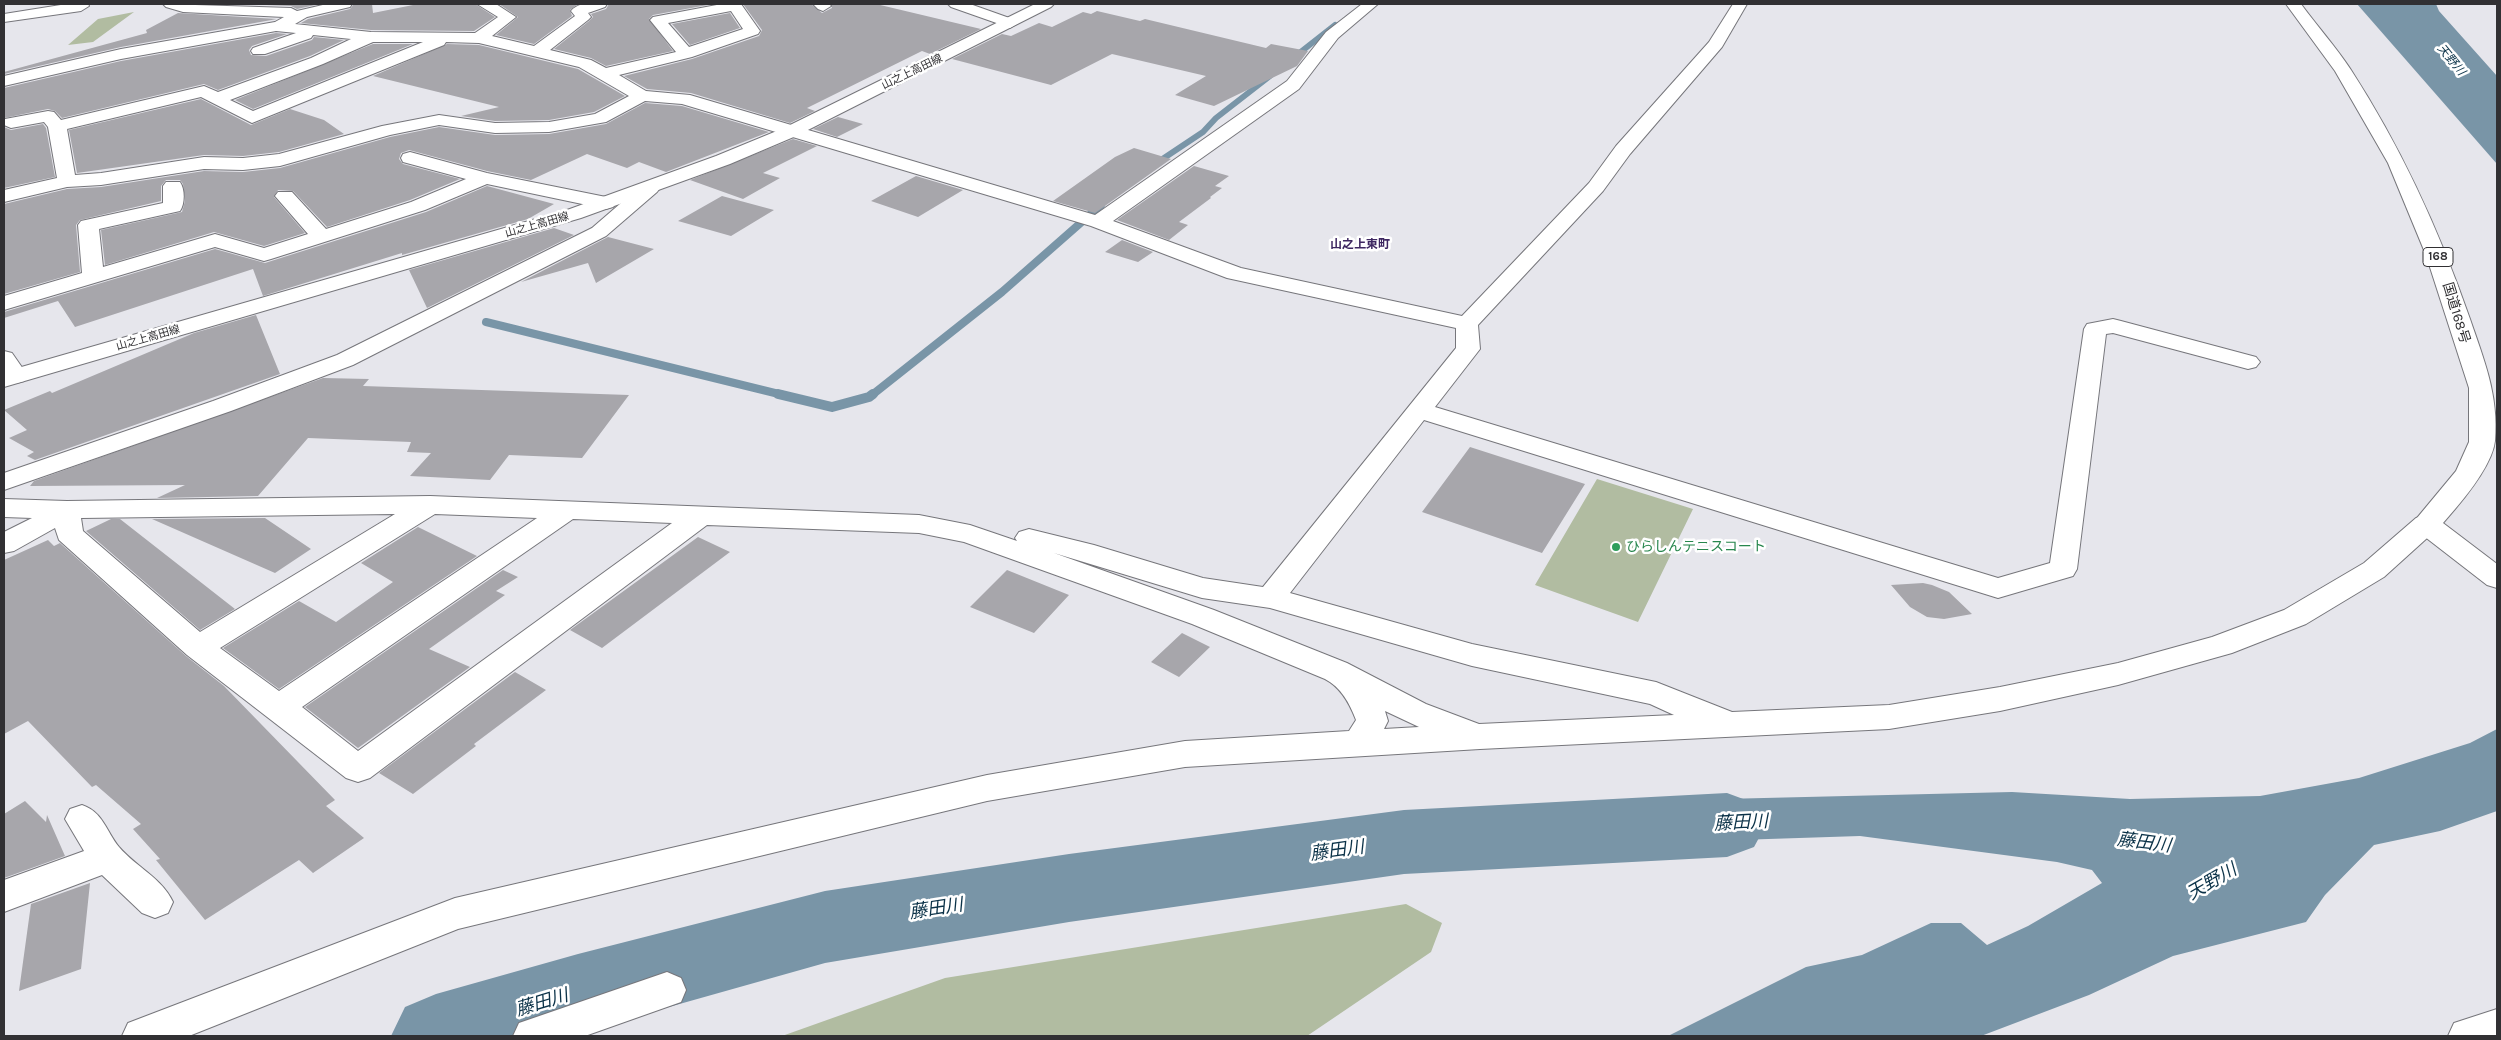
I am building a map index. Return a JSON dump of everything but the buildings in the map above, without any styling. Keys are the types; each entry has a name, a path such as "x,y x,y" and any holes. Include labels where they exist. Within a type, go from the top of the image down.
{"main road":[{"path":"8,17 81,6 82,4"},
{"path":"171,4 183,8 302,14"},
{"path":"4,81 121,54 276,26 302,14 345,4"},
{"path":"480,38 508,17 485,4"},
{"path":"537,52 583,17 579,11 600,4"},
{"path":"956,4 1010,23"},
{"name":"山之上高田線","path":"8,371 574,214 650,188 790,132 1046,4"},
{"path":"1098,222 1294,85 1332,35 1371,4"},
{"path":"1270,598 1468,348 1467,324 1596,188 1623,150 1716,44 1740,4"},
{"name":"国道168号","path":"142,1036 455,914 987,788 1185,754 1480,736 1889,717 2000,699 2118,674 2221,646 2295,617 2374,570 2426,524 2454,494 2469,472 2482,442 2481,388 2437,255 2397,163 2343,70 2293,4"},
{"path":"604,74 686,54 752,32 735,6 658,20 686,54"},
{"path":"276,26 371,37 480,38 585,63 642,96 684,99 1098,222 1235,273 1467,324"},
{"path":"259,51 315,31"},
{"path":"216,99 317,61 371,37"},
{"path":"56,126 204,91 252,118 448,38"},
{"path":"169,62 178,44"},
{"path":"317,61 366,71"},
{"path":"4,196 67,181 101,179 204,163 242,164 280,160 388,130 439,120 495,128 549,127 600,118 642,96"},
{"path":"11,123 48,116 56,126 67,181"},
{"path":"410,158 485,178 606,203"},
{"path":"4,303 215,240 264,255 418,206 485,178"},
{"path":"93,277 88,225 173,207 174,186"},
{"path":"4,482 222,406 346,360 599,232 650,188"},
{"path":"286,196 321,236"},
{"path":"1420,411 1998,588 2062,569 2095,329 2113,326 2248,362"},
{"path":"198,647 430,505"},
{"path":"4,508 67,510 430,505 919,524 970,534 1203,616 1336,671 1415,713 1480,736"},
{"path":"4,544 67,510"},
{"path":"67,510 69,534 198,647 358,769 700,516"},
{"path":"279,707 568,510"},
{"path":"2426,524 2497,578"},
{"path":"970,534 990,528 1084,552 1202,588 1270,598 1472,655 1656,694 1733,725"},
{"path":"1336,671 1364,697 1372,721 1359,743"},
{"path":"82,819 108,858 156,902"},
{"path":"4,896 108,858"},
{"path":"533,1036 667,990"},
{"path":"2468,1036 2497,1027"}],"green space":[{"path":"134,12 93,42 68,45 98,19"},
{"name":"ひらしんテニスコート","path":"1597,479 1693,509 1638,622 1535,585"},
{"path":"1406,904 1442,923 1431,952 1307,1036 782,1036 945,978"}],"water":[{"name":"天野川","path":"2357,4 2436,4 2439,11 2497,76 2497,164"},
{"name":"天野川","path":"2497,729 2497,811 2440,831 2374,845 2325,895 2306,922 2173,956 2089,995 1981,1036 1668,1036 1806,967 1862,955 1931,923 1961,923 1987,945 2028,926 2102,883 2092,870 2057,862 1860,836 1646,843 1640,801 2012,792 2130,799 2260,796 2359,778 2470,743"}],"waterway":[{"path":"1293,58 1335,25"},
{"path":"1155,164 1203,132 1216,118 1270,76"},
{"path":"872,395 1002,292 1101,205"},
{"path":"486,322 783,395"},
{"path":"778,394 832,407 869,397 873,394"},
{"name":"藤田川","path":"436,1036 578,993 825,927 1069,888 1404,842 1727,825"}],"place":[{"name":"ひらしんテニスコート","path":"1616,547"}],"district":[{"name":"山之上東町","path":"1360,245"}]}
